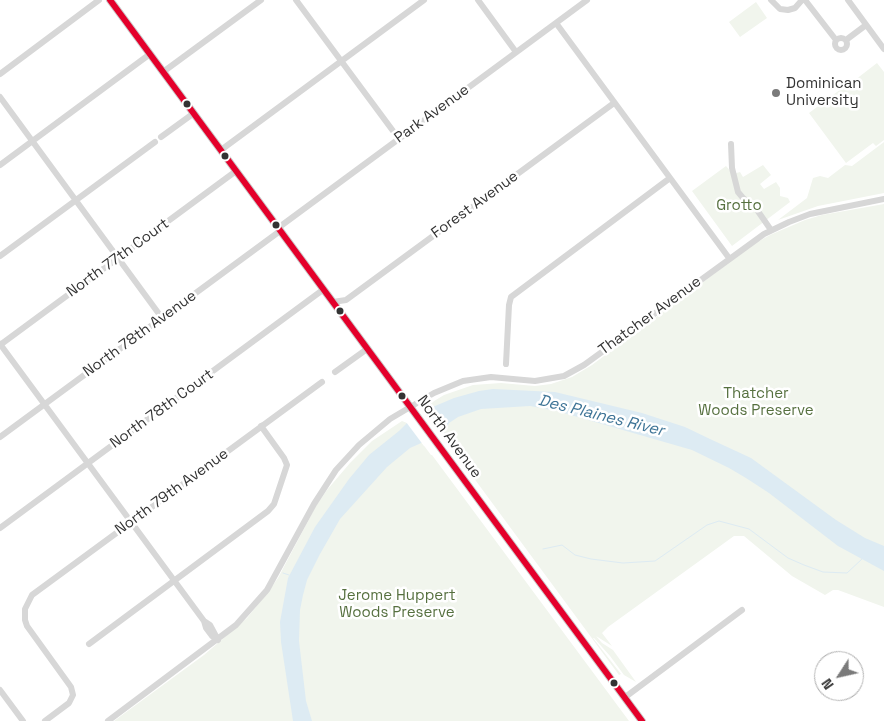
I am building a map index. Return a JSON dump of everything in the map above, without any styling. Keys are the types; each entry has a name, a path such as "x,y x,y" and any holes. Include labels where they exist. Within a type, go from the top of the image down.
{"main road":[{"name":"North Avenue","path":"110,0 642,721"}],"street":[{"path":"0,74 99,0"},
{"path":"164,72 262,0"},
{"path":"296,0 399,139"},
{"path":"221,150 424,0"},
{"path":"478,0 516,52"},
{"name":"Park Avenue","path":"279,229 586,0"},
{"path":"771,0 780,10 794,8 804,0 836,40 835,45 841,50 846,47 846,40"},
{"path":"848,0 884,49"},
{"path":"556,23 729,258"},
{"path":"846,40 866,25"},
{"path":"836,40 841,38 846,40"},
{"path":"0,164 150,54"},
{"path":"0,97 162,318"},
{"name":"Forest Avenue","path":"333,302 346,300 614,103"},
{"path":"162,137 194,113"},
{"path":"0,256 155,142"},
{"path":"731,144 732,168 738,192 755,207 771,230"},
{"name":"North 77th Court","path":"0,345 236,171"},
{"path":"506,364 511,298 670,178"},
{"name":"Thatcher Avenue","path":"108,721 236,625 267,590 314,504 336,470 376,429 409,407 442,389 475,379 500,377 536,381 564,376 584,365 729,258 771,230 810,214 884,199"},
{"name":"North 78th Avenue","path":"0,437 279,229"},
{"name":"North 78th Court","path":"0,528 324,289"},
{"path":"0,345 204,622 210,625 216,633 218,640"},
{"path":"335,372 367,349"},
{"name":"North 79th Avenue","path":"45,721 69,703 74,695 71,687 27,626 25,620 26,605 29,600 37,591 322,382"},
{"path":"89,644 268,511 274,504 287,465 261,426"},
{"path":"624,698 742,610"},
{"path":"0,690 23,721"}],"green space":[{"path":"756,2 767,18 740,37 729,22"},
{"path":"877,63 884,72 884,140 876,146 873,143 846,163 809,113"},
{"path":"884,142 884,193 818,206 778,220 807,198 813,178 820,176 828,178 845,165 852,166"},
{"name":"Grotto","path":"763,165 771,175 760,184 764,189 776,182 780,188 780,196 788,198 790,202 732,246 692,191 726,166 733,174 740,172 743,177"},
{"name":"Thatcher Woods Preserve","path":"884,204 884,607 838,590 833,590 825,595 792,576 744,536 734,536 608,627 602,633 612,646 596,636 602,643 613,650 636,682 624,675 593,638 621,674 619,675 448,443 450,441 426,409 426,406 444,395 473,385 501,383 535,386 551,384 572,377 592,365 754,244 770,235 822,215"},
{"name":"Jerome Huppert Woods Preserve","path":"402,421 407,423 432,455 629,721 114,721 204,655 247,618 278,578 316,506 327,490 372,441"}],"water":[{"name":"Des Plaines River","path":"493,389 555,392 642,413 685,427 751,458 836,520 865,538 884,546 884,571 838,546 769,493 746,478 692,450 557,411 530,406 481,409 458,417 449,423 444,433 410,448 387,467 340,519 307,580 303,595 300,610 299,641 306,701 312,721 293,721 281,642 280,622 288,578 315,527 349,479 369,455 407,423 428,409 454,398"}],"pier":[{"path":"426,408 445,435 424,446 406,422"}],"waterway":[{"path":"543,549 562,545 575,555 591,559 623,563 655,561 707,525 719,521 749,529 788,558 823,572 847,573 862,559"},
{"path":"283,573 289,575"}],"transit line":[{"path":"110,0 642,721"}],"place":[{"name":"Dominican University","path":"776,93"}]}
